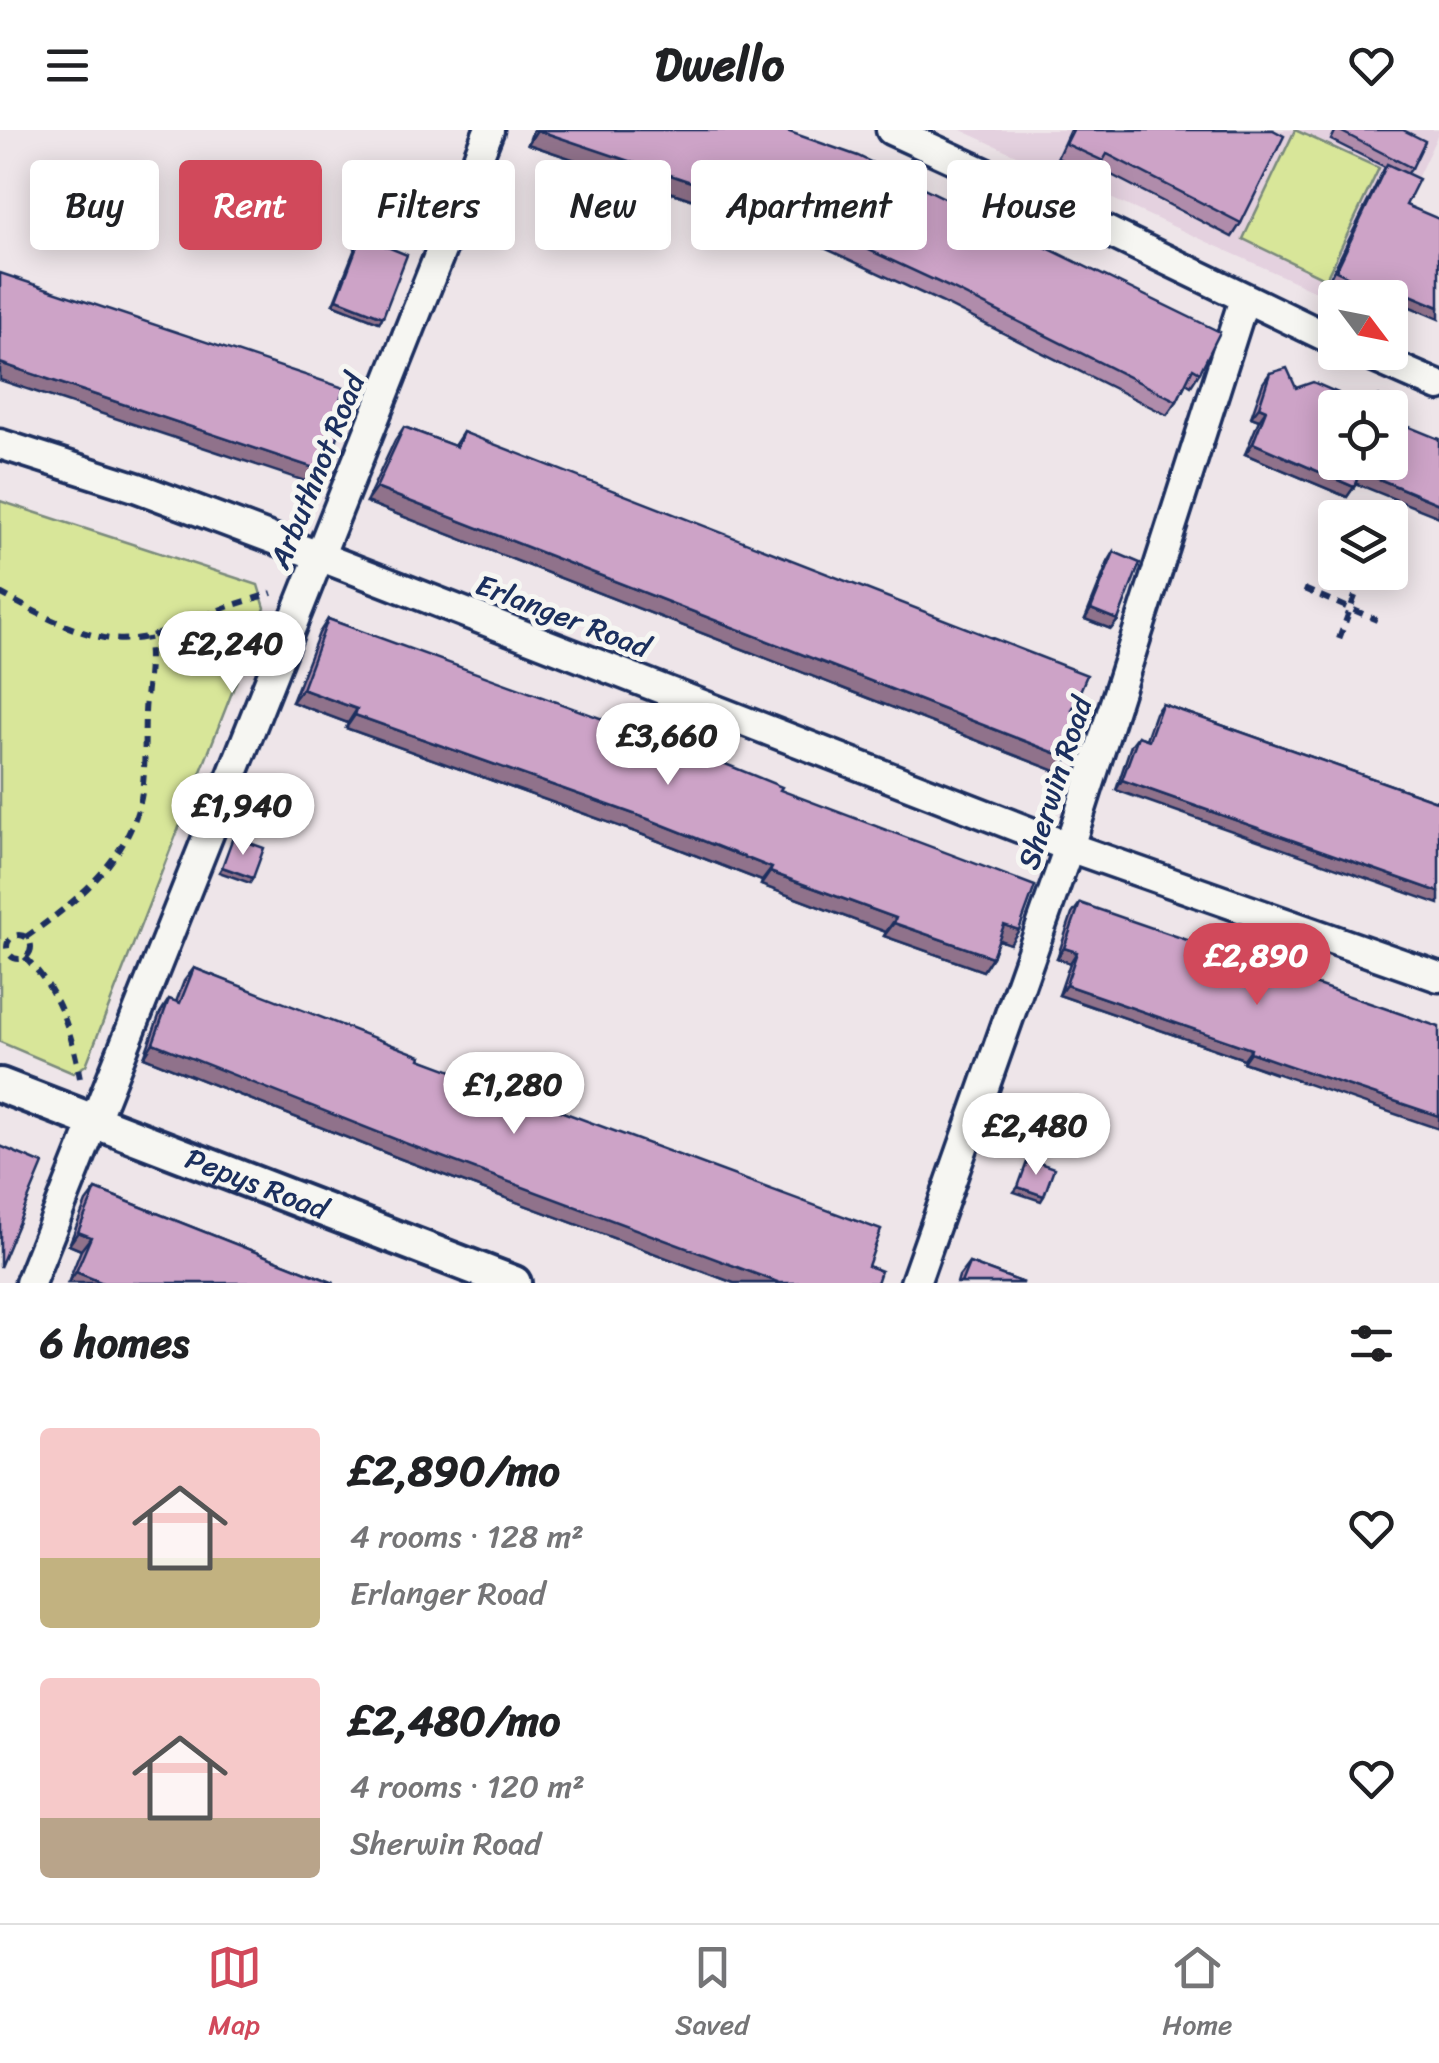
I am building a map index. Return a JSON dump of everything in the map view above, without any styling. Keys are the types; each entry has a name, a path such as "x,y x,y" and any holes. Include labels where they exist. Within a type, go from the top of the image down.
{"street":[{"name":"Arbuthnot Road","path":"30,1283 488,130"},
{"path":"891,130 1318,333"},
{"name":"Sherwin Road","path":"915,1283 1069,848 1244,299"},
{"path":"1402,370 1439,386"},
{"name":"Erlanger Road","path":"0,444 138,488 319,556 1069,848 1439,977"},
{"name":"Pepys Road","path":"0,1085 514,1283"}],"path":[{"path":"1304,590 1378,620"},
{"path":"1339,639 1357,590"},
{"path":"0,593 102,638 147,637 262,596"},
{"path":"26,937 31,948 25,957 18,960 3,947 14,936 26,937 79,897 110,864 128,834 140,800 145,760 146,684 151,657 147,637"},
{"path":"25,957 45,977 66,1014 79,1070"}],"shaded area":[{"path":"961,130 1439,130 1369,280 1318,280 1318,292 1111,198 1111,160 1027,160"}],"green space":[{"path":"1295,130 1379,168 1326,279 1243,239"},
{"path":"0,501 258,585 265,608 86,1065 73,1073 0,1042"}],"building":[{"path":"537,130 784,130 866,160 691,160 691,182 671,175 671,160 626,160"},
{"path":"1073,130 1273,130 1284,136 1241,223 1107,154 1101,160 1066,144"},
{"path":"1338,130 1403,130 1425,141 1412,168"},
{"path":"1387,164 1419,179 1406,205 1439,219 1439,307 1408,294 1408,280 1355,280 1336,271"},
{"path":"927,190 947,199 947,250 1051,250 1220,332 1200,372 1193,368 1177,401 869,250 927,250"},
{"path":"356,250 395,250 407,255 383,317 337,299"},
{"path":"0,273 344,388 332,424 341,427 326,472 0,363"},
{"path":"1287,368 1296,388 1313,382 1331,390 1318,390 1318,471 1253,443 1266,410 1259,407 1270,373"},
{"path":"1408,426 1439,439 1439,504 1382,480 1408,480"},
{"path":"404,427 457,447 463,432 1087,675 1072,710 1085,715 1068,758 376,488"},
{"path":"1338,480 1357,480 1354,487"},
{"path":"1114,552 1140,563 1118,620 1091,609"},
{"path":"328,619 718,761 782,787 780,790 1035,886 1019,930 1004,925 992,957 894,923 896,918 770,872 772,868 648,819 355,715 357,709 302,689"},
{"path":"1162,704 1439,802 1439,892 1122,780 1138,736 1149,740"},
{"path":"233,837 264,848 253,878 222,867"},
{"path":"1080,903 1439,1027 1439,1116 1066,985 1077,952 1064,948"},
{"path":"194,968 421,1056 420,1059 881,1230 868,1266 881,1271 877,1283 780,1283 410,1145 153,1043 169,999 180,1003"},
{"path":"0,1146 43,1164 0,1267"},
{"path":"1028,1159 1054,1168 1044,1196 1018,1187"},
{"path":"96,1189 334,1283 103,1283 76,1272 91,1237 78,1232"},
{"path":"969,1263 1024,1283 961,1283"}]}
